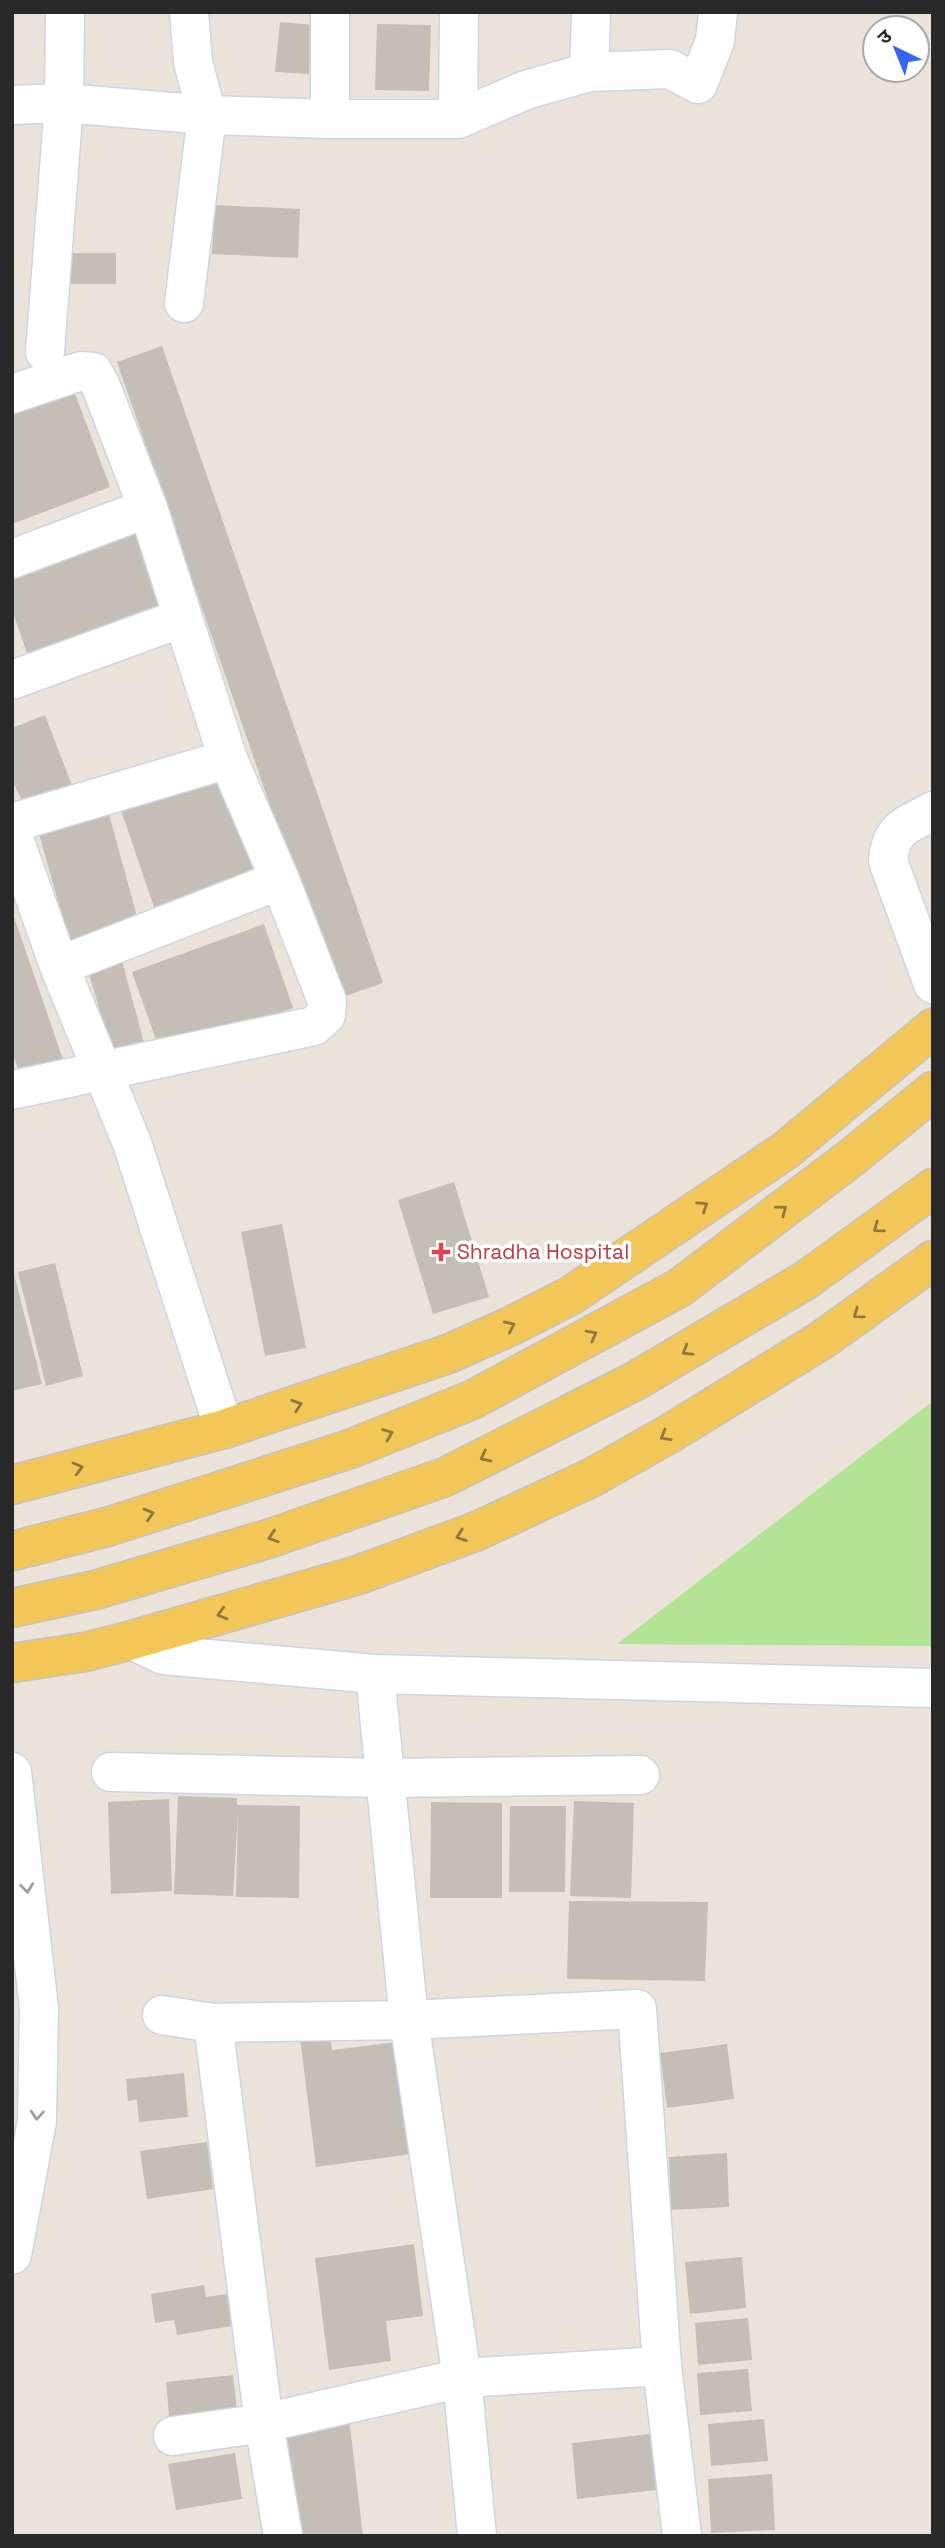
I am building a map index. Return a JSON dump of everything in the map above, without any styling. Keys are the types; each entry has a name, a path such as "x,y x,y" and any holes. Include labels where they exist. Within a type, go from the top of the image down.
{"main road":[{"path":"12,1485 224,1429 448,1353 570,1296 786,1150 933,1028"},
{"path":"12,1551 120,1523 350,1450 472,1400 678,1288 851,1158 933,1091"},
{"path":"12,1608 96,1590 271,1538 445,1477 635,1381 795,1287 933,1188"},
{"path":"12,1664 85,1652 132,1640 358,1575 477,1531 591,1478 669,1434 822,1340 933,1260"}],"street":[{"path":"45,352 64,103 65,12"},
{"path":"184,303 207,115 192,62 189,12"},
{"path":"330,12 330,119"},
{"path":"457,119 459,12"},
{"path":"589,72 591,12"},
{"path":"12,106 64,103 207,115 457,119 526,90 589,72 670,69 698,84 715,41 718,12"},
{"path":"12,394 81,371 93,372 100,384 148,508 228,759 280,880 327,1002 326,1015 314,1026 12,1090"},
{"path":"12,559 148,508"},
{"path":"12,680 182,618"},
{"path":"12,823 228,759"},
{"path":"933,811 895,833 889,847 888,861 933,984"},
{"path":"12,833 59,967 132,1143 224,1429"},
{"path":"59,967 280,880"},
{"path":"132,1640 163,1655 375,1674 933,1688"},
{"path":"375,1674 409,2020 462,2378 477,2536"},
{"path":"12,1772 39,2008 37,2121 12,2255"},
{"path":"111,1772 385,1778 640,1775"},
{"path":"163,2015 213,2023 409,2020 638,2009 662,2366 682,2536"},
{"path":"213,2023 264,2423 283,2536"},
{"path":"173,2436 264,2423 462,2378 662,2366"}],"green space":[{"path":"933,1401 933,1646 617,1644"}],"building":[{"path":"280,22 314,25 309,74 275,72"},
{"path":"377,24 431,25 429,91 375,90"},
{"path":"215,205 300,209 298,258 212,254"},
{"path":"59,253 116,253 116,284 59,284"},
{"path":"162,346 383,983 337,999 117,362"},
{"path":"74,391 110,487 12,524 12,415"},
{"path":"139,532 166,610 29,659 12,610 12,576"},
{"path":"45,715 73,788 22,801 12,780 12,728"},
{"path":"223,774 258,877 156,913 121,810"},
{"path":"109,814 138,920 72,951 39,834"},
{"path":"13,914 66,1068 23,1083 12,1052"},
{"path":"264,924 293,1008 161,1054 132,972"},
{"path":"122,961 146,1050 114,1058 88,971"},
{"path":"454,1182 489,1297 433,1314 398,1200"},
{"path":"282,1224 306,1348 265,1356 241,1232"},
{"path":"55,1263 83,1376 46,1386 18,1272"},
{"path":"12,1274 42,1384 12,1391"},
{"path":"178,1796 237,1798 237,1805 300,1806 299,1898 236,1897 238,1811 233,1896 174,1894"},
{"path":"169,1799 172,1891 111,1894 108,1802"},
{"path":"574,1801 634,1803 631,1898 570,1896"},
{"path":"431,1802 502,1803 502,1898 430,1898"},
{"path":"510,1806 566,1806 565,1892 509,1892"},
{"path":"569,1901 708,1902 705,1981 567,1979"},
{"path":"329,2025 332,2050 398,2042 412,2154 316,2167 299,2029"},
{"path":"727,2044 734,2099 667,2108 660,2053"},
{"path":"184,2073 188,2117 139,2122 137,2100 128,2101 126,2079"},
{"path":"207,2142 213,2189 147,2199 140,2151"},
{"path":"727,2153 729,2207 671,2210 669,2157"},
{"path":"414,2244 423,2316 386,2321 391,2361 329,2370 315,2258"},
{"path":"742,2257 746,2308 690,2314 685,2262"},
{"path":"204,2285 206,2297 227,2294 232,2326 177,2335 174,2320 155,2323 151,2294"},
{"path":"748,2318 752,2360 698,2365 695,2323"},
{"path":"748,2369 752,2411 700,2415 697,2373"},
{"path":"233,2375 238,2419 170,2426 166,2382"},
{"path":"349,2418 363,2536 295,2536 283,2436 321,2431 320,2422"},
{"path":"764,2419 768,2461 711,2466 708,2424"},
{"path":"650,2434 656,2490 577,2499 572,2443"},
{"path":"235,2453 242,2499 176,2510 168,2464"},
{"path":"772,2474 775,2530 711,2533 708,2479"}],"place":[{"name":"Shradha Hospital","path":"441,1252"}]}
